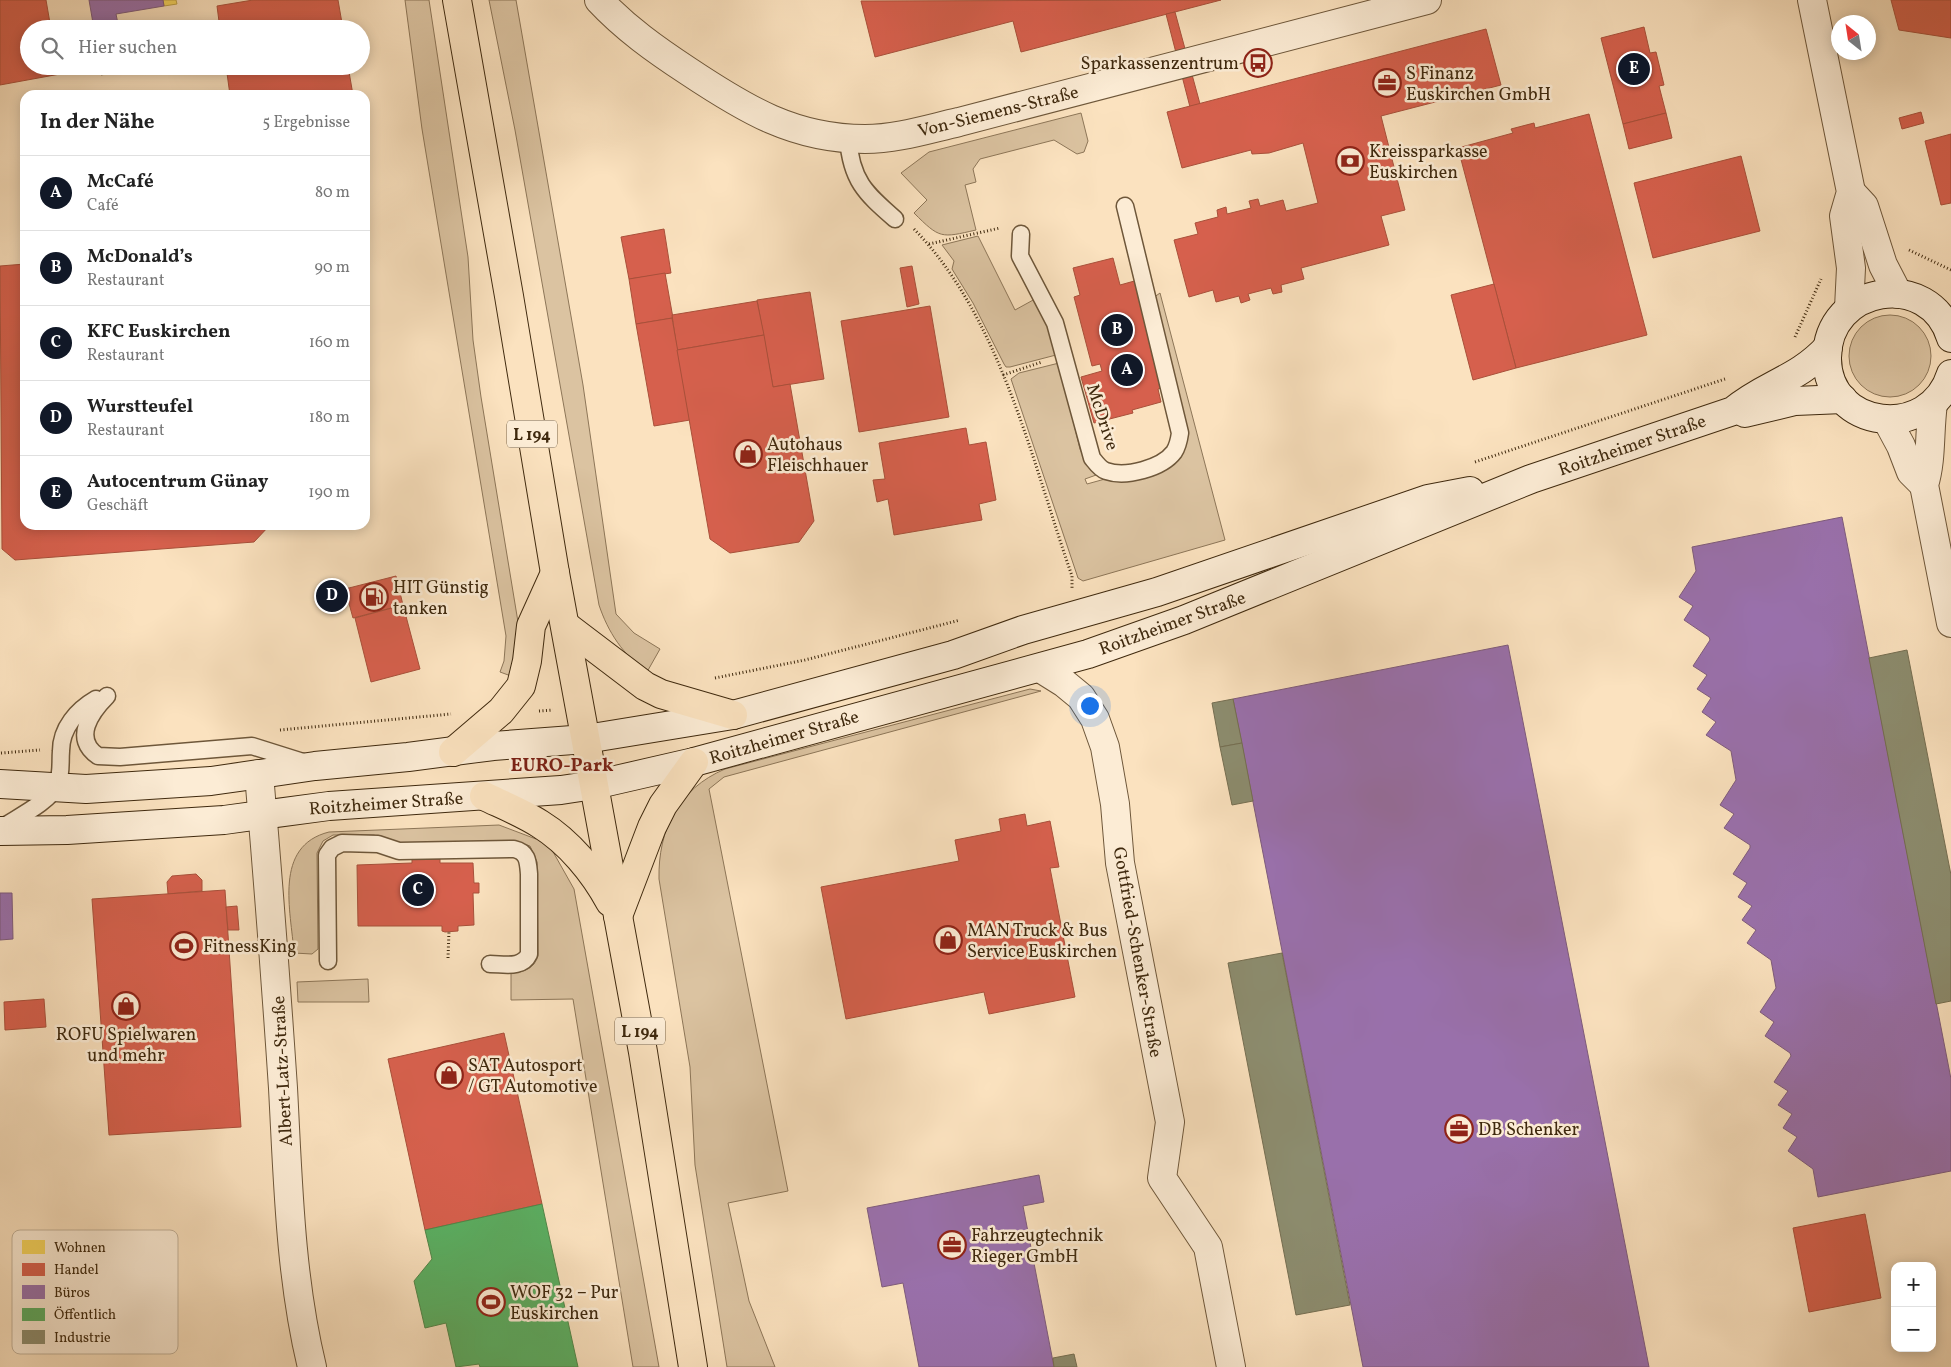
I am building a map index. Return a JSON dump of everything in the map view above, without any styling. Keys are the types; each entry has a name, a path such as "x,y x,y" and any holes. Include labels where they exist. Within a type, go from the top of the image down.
{"main road":[{"name":"L 194","path":"456,0 510,296 556,573 643,1052 693,1367"},
{"path":"453,752 501,711 514,697 524,675 531,626 556,573"},
{"path":"566,626 645,686 669,696 734,715"},
{"path":"618,916 652,827 663,805 694,762"},
{"name":"L 194","path":"484,796 539,824 563,841 602,887 618,916"}],"street":[{"name":"Von-Siemens-Straße","path":"599,0 633,32 660,52 756,114 799,130 848,138 888,137 959,122 1428,0"},
{"path":"1812,0 1851,192 1844,216 1852,281 1849,308"},
{"path":"1851,192 1864,206 1884,265 1898,294"},
{"path":"1951,338 1945,314 1920,300 1898,294 1876,295 1849,308 1835,326 1828,347 1828,370 1834,385 1843,399 1863,414 1887,420 1911,416 1933,404 1943,391 1951,374"},
{"name":"Roitzheimer Straße","path":"0,830 130,826 224,820 329,806 484,796 594,786 694,762 1040,668 1184,620 1532,479 1733,411 1747,399 1801,372 1828,347"},
{"name":"Roitzheimer Straße","path":"1733,411 1749,413 1795,401 1843,399"},
{"path":"1933,404 1930,424 1930,467 1924,485 1951,623"},
{"path":"1887,420 1901,446 1911,472 1924,485"},
{"name":"Roitzheimer Straße","path":"0,784 86,789 147,786 493,746 586,739 734,715 953,655 1023,630 1069,605 1157,592 1428,499 1532,479"},
{"name":"Gottfried-Schenker-Straße","path":"1040,668 1064,683 1081,697 1095,719 1102,738 1115,804 1120,863 1170,1122 1162,1178 1208,1247 1231,1367"},
{"name":"Albert-Latz-Straße","path":"259,774 299,1300 312,1367"}],"lane":[{"path":"848,138 849,158 859,182 895,219"},
{"name":"McDrive","path":"1014,230 1020,256 1055,324 1092,458 1105,471 1125,473 1159,465 1175,451 1180,433 1125,206"},
{"path":"0,830 48,797 57,786 61,770 62,740 71,720 94,700 107,696 87,720 85,733 88,746 98,756 120,757 252,746 315,766"},
{"path":"328,961 327,855 332,848 342,843 371,842 399,851 514,849 523,853 528,861 529,874 529,954 527,959 517,964 490,964"}],"path":[{"path":"895,219 905,219 929,244 970,309 1003,375 1072,576 1069,605"},
{"path":"929,244 1014,230"},
{"path":"1792,343 1826,272 1842,256 1850,255"},
{"path":"1003,375 1009,372"},
{"path":"1468,464 1734,376"},
{"path":"1072,590 1082,588"},
{"path":"1069,605 1072,590"},
{"path":"709,679 805,660 965,619"},
{"path":"514,697 536,711 580,708"},
{"path":"279,730 452,714"},
{"path":"0,753 43,750"},
{"path":"448,958 449,931"}],"shaded area":[{"path":"405,0 429,0 468,257 473,340 481,397 518,622 511,676 500,672 504,661 506,636 422,129"},
{"path":"489,0 516,0 583,385 616,614 634,633 660,649 647,672 617,642 599,605 515,130"},
{"path":"1081,113 1088,141 1084,152 1077,154 1054,140 980,159 973,169 976,182 965,185 976,230 948,235 942,234 930,228 914,213 927,200 901,173 929,152"},
{"path":"978,236 1015,310 1035,299 1048,325 1056,355 1010,367 1006,367 1004,364 973,303 952,269 954,261 942,245"},
{"path":"1160,293 1225,540 1083,581 1078,578 1011,379 1019,373 1059,363 1080,449 1086,462 1099,474 1085,479 1087,484 1177,459 1153,298"},
{"path":"1882,315 1898,315 1913,322 1924,333 1931,348 1928,372 1919,385 1898,397 1882,397 1867,390 1856,379 1849,364 1849,348 1856,333 1867,322"},
{"path":"1030,689 1041,691 724,777 709,789 788,1191 728,1203 749,1301 775,1367 727,1367 695,1165 690,1067 659,879 662,844 667,828 683,800 709,777 725,769"},
{"path":"499,825 536,839 538,835 552,850 574,889 659,1367 633,1367 573,999 511,1000 511,973 528,969 534,964 538,956 537,862 530,846 515,842 401,846 374,835 333,835 323,841 317,853 318,949 312,954 294,953 290,918 289,882 299,851 311,839 329,832"},
{"path":"368,979 369,1002 298,1002 297,982"}],"building: Wohnen":[{"path":"163,0 176,0 177,4 164,6"}],"building: Handel":[{"path":"0,0 46,0 49,20 20,20 20,75 55,75 0,85"},
{"path":"253,0 338,0 341,20 219,20 217,6"},
{"path":"1221,0 1021,52 1013,21 875,57 861,1"},
{"path":"1891,0 1951,0 1951,38 1899,30"},
{"path":"1175,12 1200,104 1190,107 1166,14"},
{"path":"1644,27 1650,53 1656,52 1664,85 1659,86 1666,113 1623,124 1601,38"},
{"name":"Kreissparkasse Euskirchen","path":"1486,29 1501,85 1381,116 1405,210 1381,216 1389,245 1301,268 1304,279 1281,285 1282,292 1273,294 1271,288 1248,294 1250,300 1241,303 1239,296 1216,302 1213,290 1189,297 1174,240 1198,234 1195,223 1218,217 1217,210 1226,207 1227,214 1251,208 1249,201 1258,199 1260,206 1283,200 1286,211 1318,203 1303,143 1269,153 1252,154 1251,150 1182,168 1167,112"},
{"path":"227,75 350,75 352,90 229,90"},
{"path":"1921,112 1924,123 1902,129 1899,118"},
{"path":"1666,113 1672,138 1629,149 1623,124"},
{"path":"1589,114 1647,335 1516,368 1458,148 1513,133 1511,129 1534,123 1535,128"},
{"path":"1951,134 1951,203 1941,205 1925,141"},
{"path":"1741,156 1760,231 1653,258 1634,183"},
{"path":"664,229 671,273 629,279 621,237"},
{"path":"1113,258 1120,285 1138,280 1165,387 1158,389 1161,402 1132,410 1133,413 1094,423 1081,377 1102,371 1100,364 1092,366 1074,297 1080,295 1073,268"},
{"path":"20,264 20,530 265,530 254,542 15,560 2,549 0,266"},
{"path":"912,266 919,304 907,307 900,268"},
{"path":"665,273 673,318 636,324 629,279"},
{"path":"1494,284 1516,368 1473,380 1451,295"},
{"path":"810,292 824,379 773,387 757,300"},
{"path":"757,301 764,335 677,350 672,315"},
{"path":"930,306 949,417 859,432 841,321"},
{"path":"672,318 690,420 654,426 636,324"},
{"name":"Autohaus Fleischhauer","path":"764,335 773,387 790,384 814,521 799,542 730,553 710,539 677,350"},
{"name":"Autohaus Fleischhauer","path":"966,428 969,445 986,442 996,500 979,504 982,520 894,535 888,499 877,502 873,480 885,479 879,443"},
{"name":"HIT Günstig tanken","path":"396,576 403,605 353,618 345,589"},
{"path":"403,605 420,669 371,682 355,618"},
{"name":"MAN Truck & Bus Service Euskirchen","path":"1025,814 1027,826 1050,821 1059,867 1050,868 1075,997 989,1014 984,992 846,1019 821,887 959,861 955,840 1001,831 999,819"},
{"path":"412,853 427,853 427,859 440,859 440,863 473,863 474,883 479,883 479,893 473,893 474,925 458,926 458,931 445,932 442,931 442,926 358,926 357,865 412,863"},
{"path":"196,874 202,880 202,891 168,894 167,882 172,876"},
{"path":"225,890 241,1127 109,1135 92,899"},
{"path":"237,906 239,930 228,930 226,907"},
{"path":"44,999 46,1027 5,1030 4,1002"},
{"path":"504,1033 542,1204 425,1230 388,1059"},
{"path":"1865,1214 1881,1298 1809,1312 1793,1228"}],"building: Büros":[{"path":"89,0 163,0 164,6 116,14 117,20 92,20"},
{"path":"1842,517 1951,1079 1951,1171 1818,1197 1813,1169 1788,1151 1797,1137 1783,1128 1792,1114 1778,1105 1788,1091 1774,1082 1791,1056 1790,1053 1765,1036 1774,1022 1760,1012 1776,988 1771,960 1747,943 1756,930 1742,920 1752,906 1738,897 1747,883 1733,874 1750,848 1750,845 1724,828 1734,814 1720,805 1736,780 1731,751 1706,735 1716,722 1702,712 1711,698 1697,689 1707,675 1693,666 1710,640 1709,637 1684,620 1693,606 1679,597 1696,571 1692,547"},
{"name":"DB Schenker","path":"1508,645 1649,1367 1363,1367 1233,699"},
{"path":"0,893 12,893 13,939 0,940"},
{"name":"Fahrzeugtechnik Rieger GmbH","path":"1039,1175 1044,1202 1023,1206 1054,1367 919,1367 903,1283 882,1287 867,1208"}],"building: Öffentlich":[{"name":"WOF 32 – Pur Euskirchen","path":"542,1204 578,1367 480,1367 479,1364 456,1367 446,1323 425,1328 414,1281 432,1259 425,1230"}],"building: Industrie":[{"path":"1907,650 1951,875 1951,1001 1936,1004 1869,658"},
{"path":"1233,699 1242,743 1220,747 1212,703"},
{"path":"1242,743 1253,801 1232,805 1220,747"},
{"path":"1282,953 1350,1305 1296,1315 1228,963"},
{"path":"1074,1354 1077,1367 1054,1367 1053,1358"}],"place":[{"name":"Sparkassenzentrum","path":"1258,63"},
{"name":"Autocentrum Günay","path":"1634,69"},
{"name":"S Finanz Euskirchen GmbH","path":"1387,83"},
{"name":"Kreissparkasse Euskirchen","path":"1350,161"},
{"name":"McDonald’s","path":"1117,330"},
{"name":"McCafé","path":"1127,370"},
{"name":"Autohaus Fleischhauer","path":"748,454"},
{"name":"Wurstteufel","path":"332,596"},
{"name":"HIT Günstig tanken","path":"374,597"},
{"name":"KFC Euskirchen","path":"418,890"},
{"name":"MAN Truck & Bus Service Euskirchen","path":"948,940"},
{"name":"FitnessKing","path":"184,946"},
{"name":"ROFU Spielwaren und mehr","path":"126,1006"},
{"name":"SAT Autosport / GT Automotive","path":"449,1075"},
{"name":"DB Schenker","path":"1459,1129"},
{"name":"Fahrzeugtechnik Rieger GmbH","path":"952,1245"},
{"name":"WOF 32 – Pur Euskirchen","path":"491,1302"}],"district":[{"name":"EURO-Park","path":"562,764"}]}
